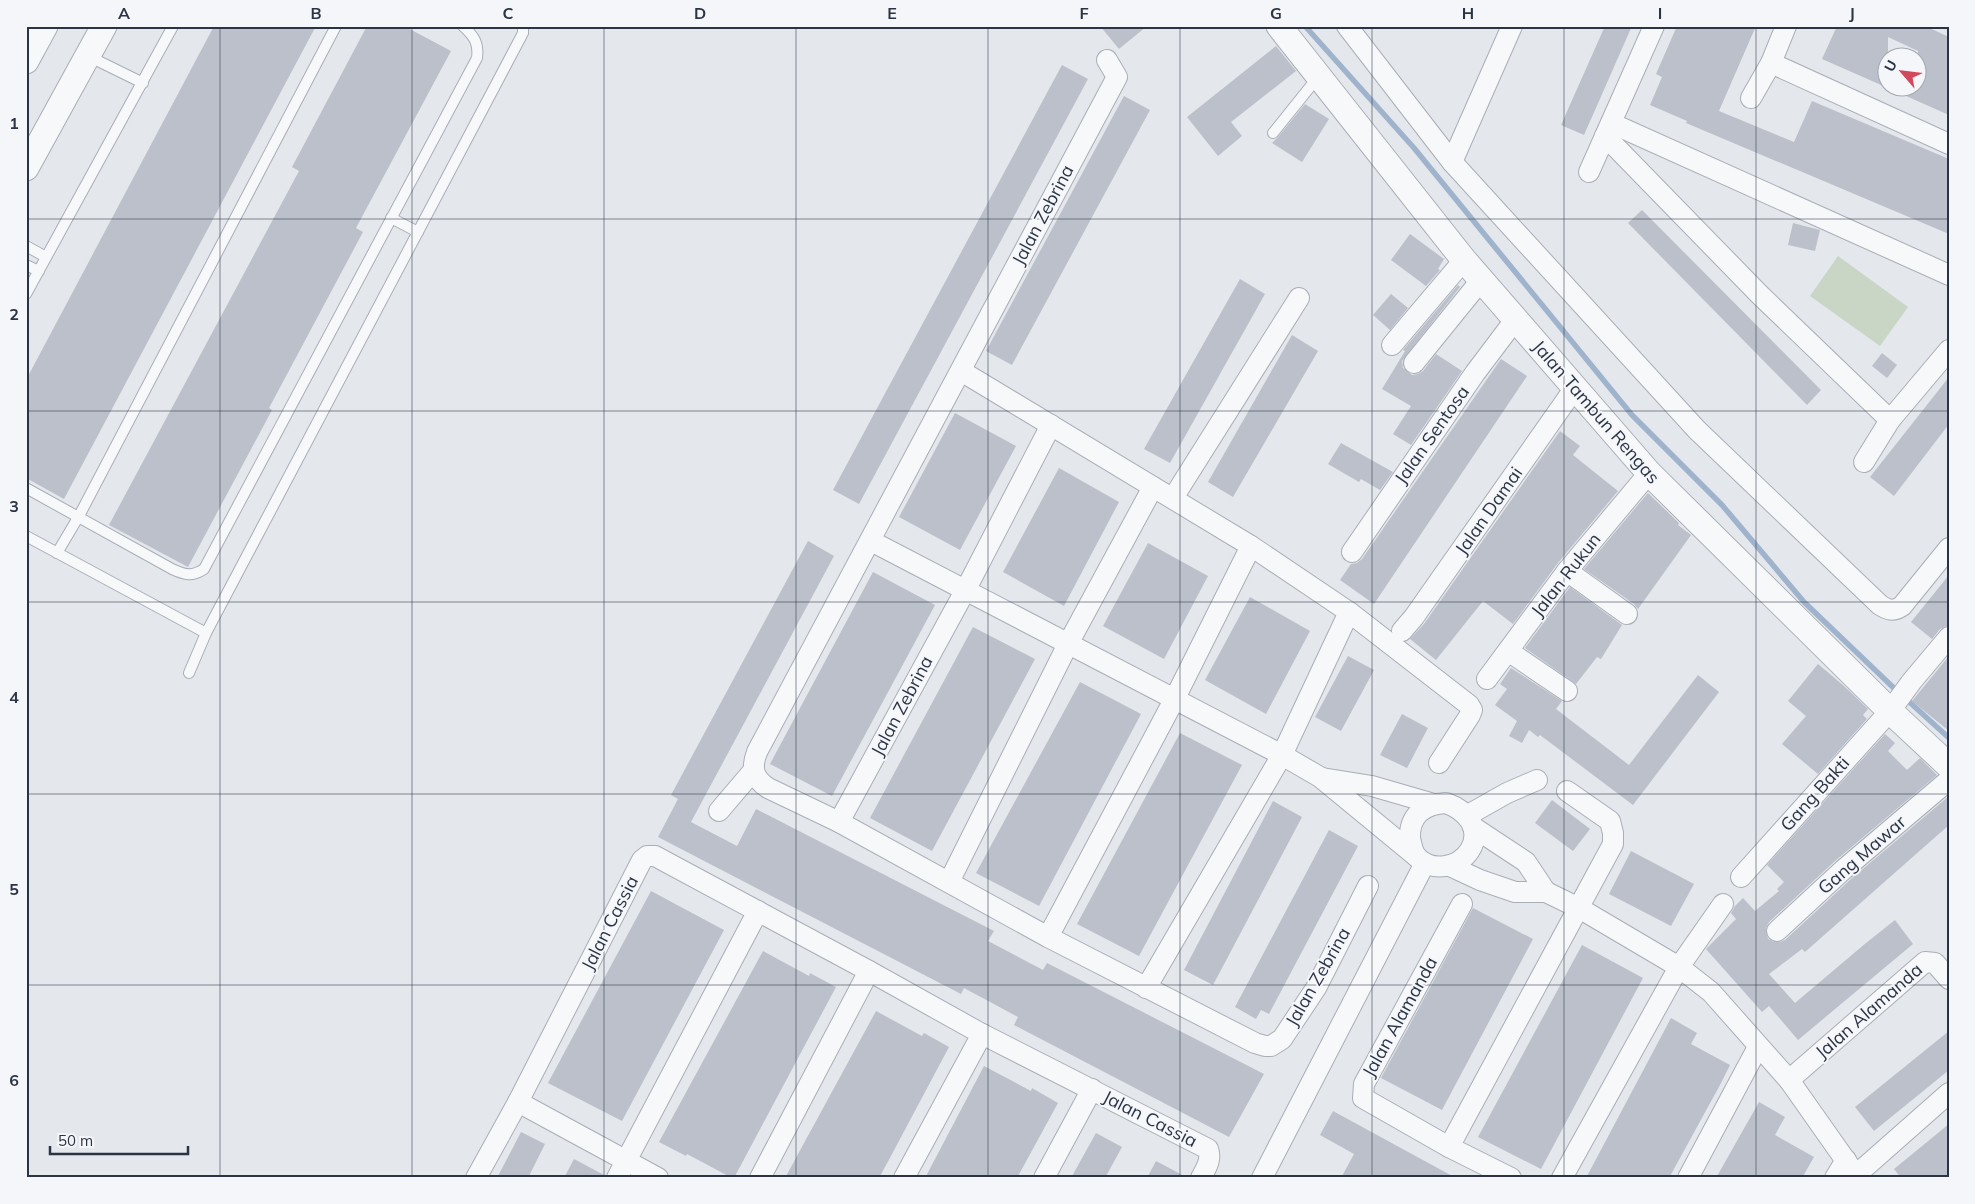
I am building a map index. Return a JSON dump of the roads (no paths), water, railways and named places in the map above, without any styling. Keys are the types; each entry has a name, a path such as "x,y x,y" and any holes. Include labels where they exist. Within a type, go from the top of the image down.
{"street":[{"path":"26,60 45,26"},
{"path":"26,168 104,26"},
{"name":"Jalan Tambun Rengas","path":"1279,26 1464,260 1648,473 1896,703 1949,769"},
{"path":"1347,26 1452,162 1697,430 1880,605 1890,610 1896,610 1902,606 1949,548"},
{"path":"1452,162 1512,26"},
{"path":"1589,172 1654,26"},
{"path":"1751,98 1771,63 1786,26"},
{"name":"Jalan Zebrina","path":"719,812 753,771 757,752 1117,77 1107,60"},
{"path":"1771,63 1949,144"},
{"path":"1608,130 1949,275"},
{"path":"1608,130 1760,295 1890,420"},
{"path":"1392,346 1464,260"},
{"path":"1414,363 1482,279"},
{"path":"1173,498 1299,298"},
{"name":"Jalan Sentosa","path":"1352,552 1475,373 1515,320"},
{"path":"1864,462 1890,420 1949,350"},
{"path":"961,371 1251,546 1349,612 1470,705 1472,710 1470,715 1439,764"},
{"name":"Jalan Damai","path":"1402,631 1414,617 1574,389"},
{"name":"Jalan Zebrina","path":"839,822 966,589 1051,425"},
{"name":"Jalan Rukun","path":"1487,679 1567,571 1648,473"},
{"path":"949,882 1068,644 1153,487"},
{"path":"871,541 1282,755 1320,777 1421,859 1437,867 1450,866 1461,861 1469,851 1474,842 1470,821"},
{"path":"1048,937 1174,700 1251,546"},
{"path":"1567,571 1626,614"},
{"path":"1146,988 1282,755 1349,612"},
{"name":"Gang Bakti","path":"1741,877 1896,703 1949,637"},
{"path":"1508,651 1568,692"},
{"name":"Gang Mawar","path":"1777,931 1949,769"},
{"name":"Jalan Zebrina","path":"753,771 759,782 768,788 839,822 1048,937 1146,988 1255,1043 1265,1046 1271,1046 1282,1040 1316,988 1368,886"},
{"path":"1320,777 1372,786 1434,804"},
{"path":"1470,821 1507,793 1537,780"},
{"path":"1449,1147 1613,844 1610,821 1567,791"},
{"path":"1421,859 1411,843 1410,830 1414,818 1423,809 1434,804 1446,803 1458,807 1470,821 1526,862 1546,892"},
{"name":"Jalan Cassia","path":"476,1178 518,1102 642,860 648,856 654,856 758,911 982,1034 1208,1149 1210,1155 1209,1163 1201,1178"},
{"path":"1262,1178 1421,859"},
{"path":"1450,866 1480,880 1515,892 1546,892 1579,908 1679,967 1711,992 1789,1080 1853,1171"},
{"name":"Jalan Alamanda","path":"1462,904 1364,1084 1363,1098 1449,1147 1511,1178"},
{"path":"1562,1178 1679,967 1723,904"},
{"path":"621,1169 758,911"},
{"name":"Jalan Alamanda","path":"1789,1080 1925,962 1935,963 1949,979"},
{"path":"760,1178 869,971"},
{"path":"904,1178 982,1034"},
{"path":"1688,1178 1758,1046"},
{"name":"Jalan Cassia","path":"1044,1178 1092,1089"},
{"path":"1835,1178 1853,1171 1949,1093"},
{"path":"518,1102 621,1169 658,1178"}],"lane":[{"path":"26,294 174,26"},
{"path":"57,553 79,516 336,26"},
{"path":"26,488 172,569 184,574 195,575 204,569 477,58 478,48 475,36 463,26"},
{"path":"189,673 206,633 523,33 523,26"},
{"path":"88,56 143,83"},
{"path":"1273,133 1318,76"},
{"path":"391,218 418,232"},
{"path":"26,246 46,257"},
{"path":"26,265 38,271"},
{"path":"26,536 206,633"}],"waterway":[{"path":"1305,26 1414,148 1632,415 1722,505 1804,602 1898,692"},
{"path":"1905,698 1949,738"}]}
